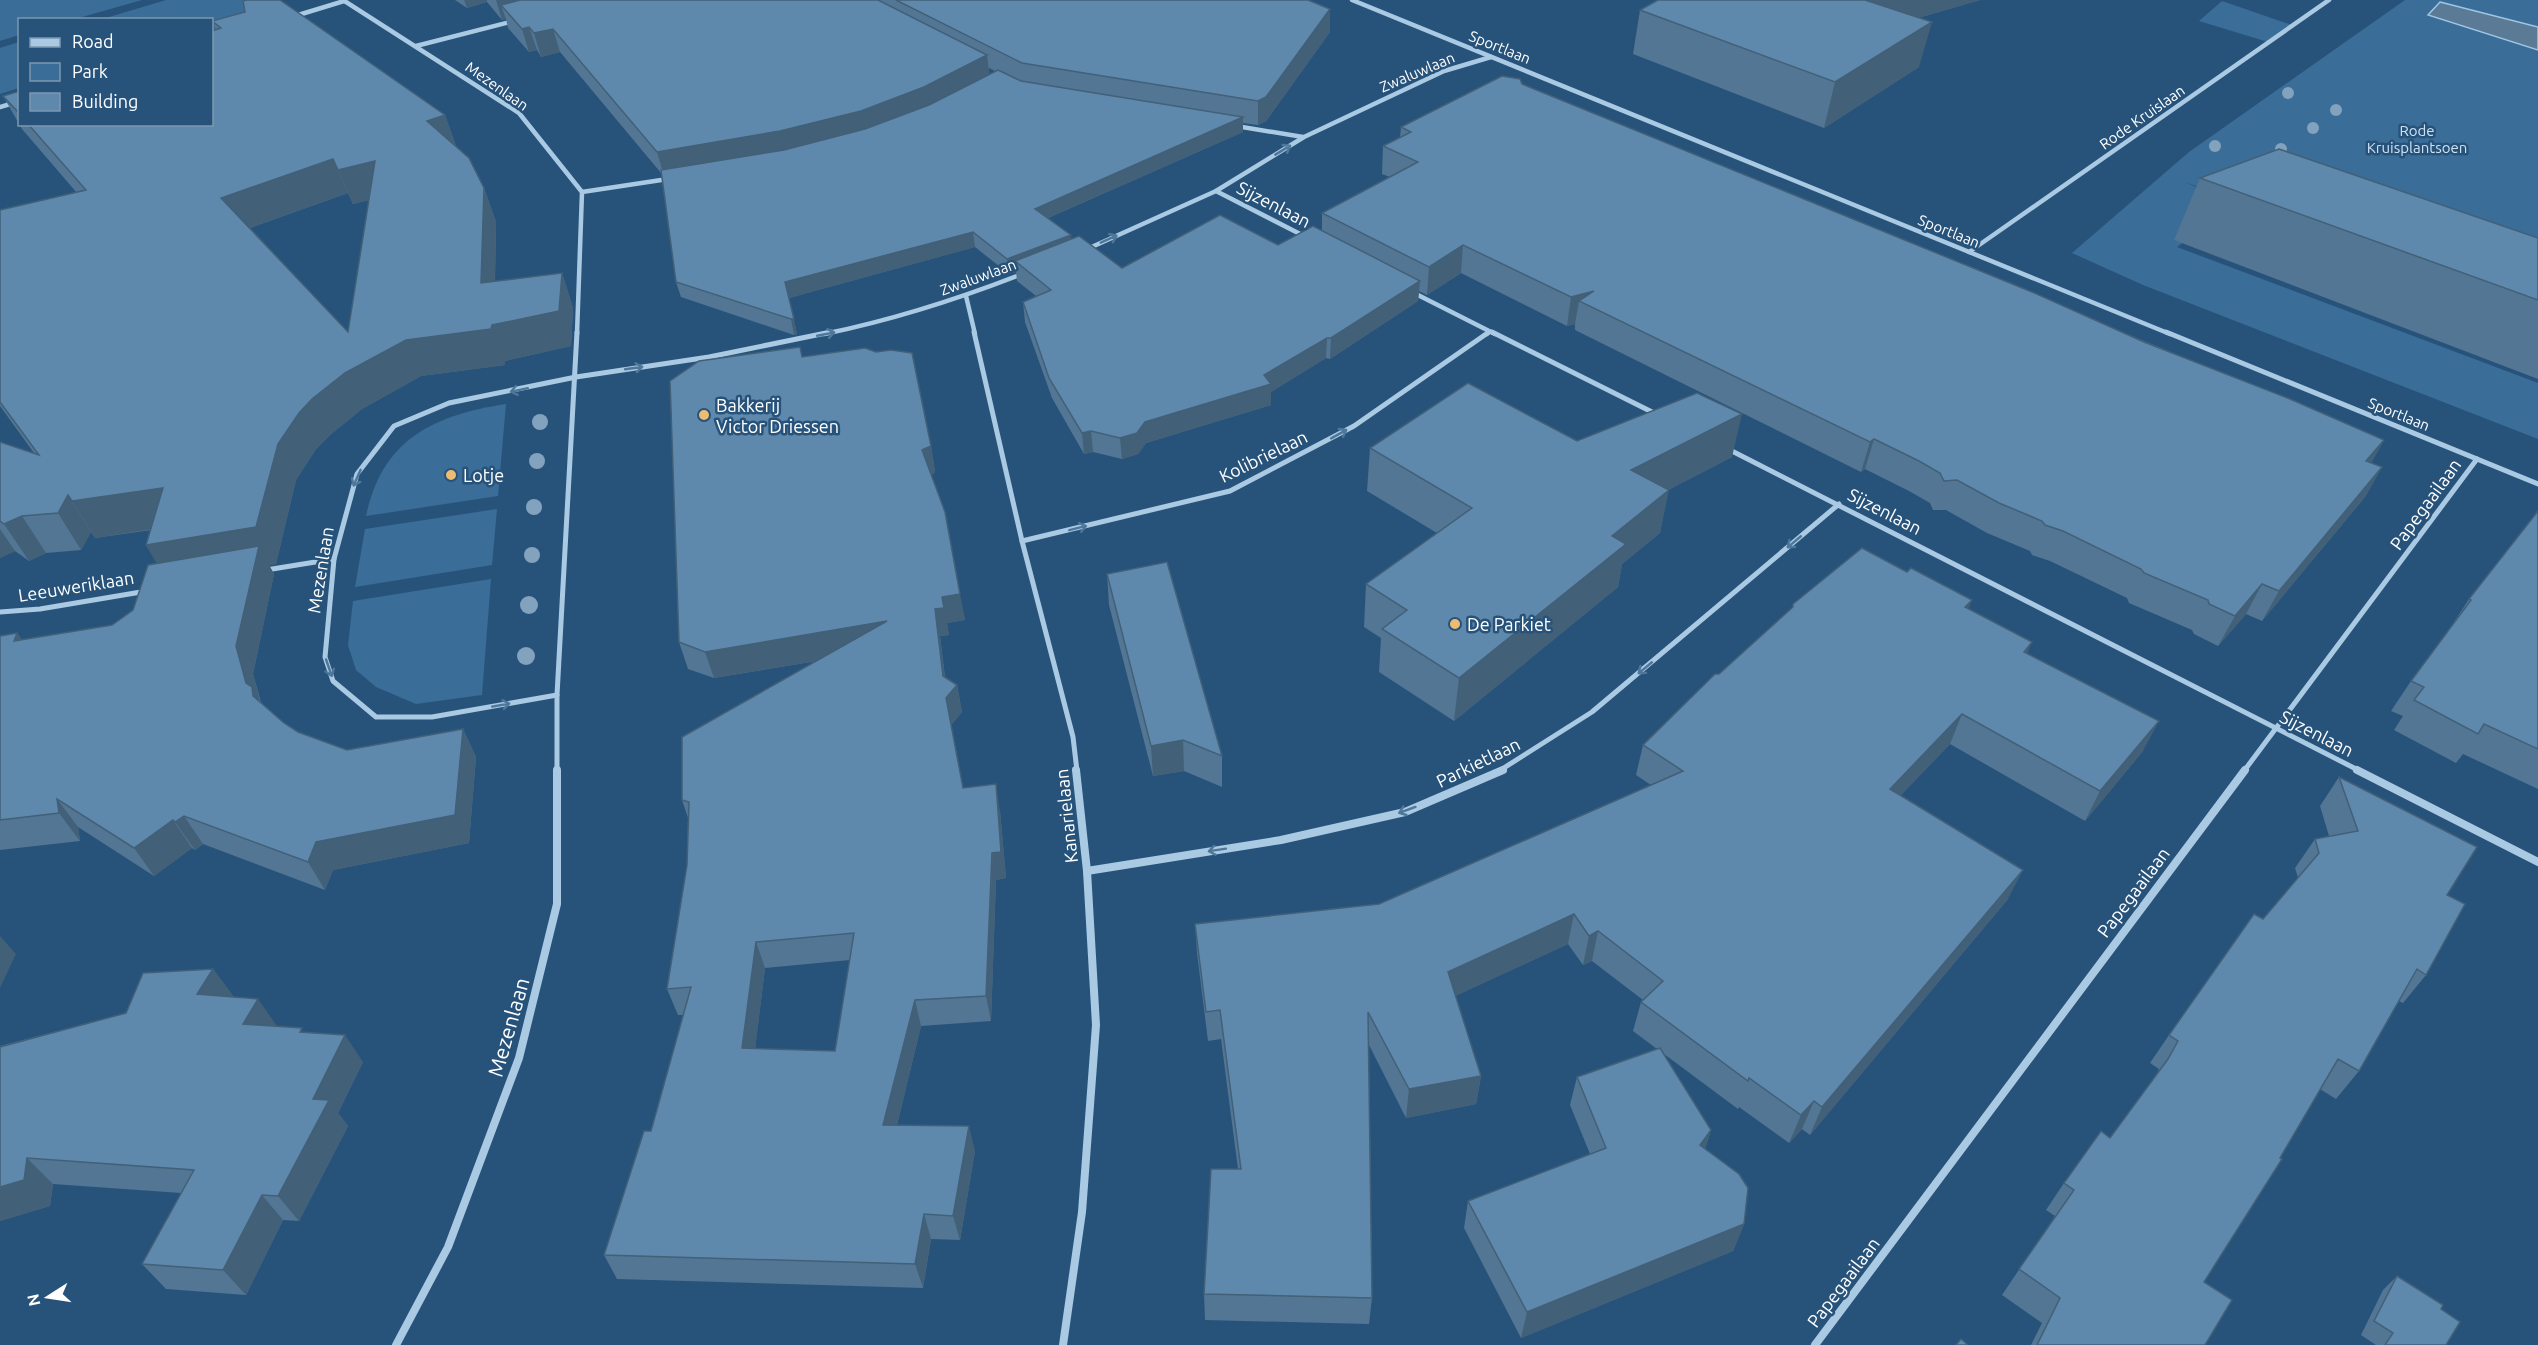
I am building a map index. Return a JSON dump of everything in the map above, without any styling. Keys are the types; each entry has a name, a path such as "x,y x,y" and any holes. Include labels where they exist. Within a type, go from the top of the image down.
{"street":[{"name":"Sportlaan","path":"1352,0 2538,484"},
{"name":"Rode Kruislaan","path":"1969,252 2329,0"},
{"path":"289,18 343,1"},
{"name":"Mezenlaan","path":"343,1 519,113 582,192 576,377 567,488 557,695 557,904 519,1058 448,1247 396,1345"},
{"path":"416,46 519,20"},
{"name":"Zwaluwlaan","path":"1082,251 1216,191 1304,137 1444,71 1491,57"},
{"path":"0,107 18,102"},
{"path":"1234,125 1304,137"},
{"path":"582,192 680,177"},
{"name":"Sijzenlaan","path":"1216,191 1310,239"},
{"name":"Zwaluwlaan","path":"576,377 709,357 867,325 966,296 1029,271"},
{"path":"1405,288 1666,419"},
{"name":"Kanarielaan","path":"966,296 1022,541 1073,737 1087,871 1096,1025 1082,1212 1063,1345"},
{"name":"Kolibrielaan","path":"1022,541 1230,491 1354,426 1489,332"},
{"name":"Mezenlaan","path":"557,695 432,717 376,717 333,681 325,657 334,559 357,474 394,426 449,403 576,377"},
{"name":"Sijzenlaan","path":"1719,445 1839,504 2538,862"},
{"name":"Papegaailaan","path":"1815,1345 2477,459"},
{"name":"Parkietlaan","path":"1087,871 1281,840 1405,812 1511,766 1592,712 1839,504"},
{"path":"263,571 334,559"},
{"name":"Leeuweriklaan","path":"0,612 40,609 158,589"}],"green space":[{"path":"0,0 142,0 79,18 18,18 18,35 0,41"},
{"path":"166,0 271,0 284,9 213,31 213,18 106,18"},
{"name":"Rode Kruisplantsoen","path":"2405,0 2538,0 2538,310 2185,182 2235,204 2177,247 2538,383 2538,439 2143,285 2072,253 2189,152"},
{"path":"2222,1 2292,25 2268,42 2199,21"},
{"path":"18,42 18,88 0,94 0,48"},
{"path":"506,404 498,496 366,516 384,468 398,450 415,435 456,415"},
{"path":"497,509 492,565 355,587 365,529"},
{"path":"491,579 482,695 416,704 376,687 356,670 348,645 353,601"}],"shaded area":[{"path":"2440,2 2538,27 2538,50 2428,15"}],"building":[{"path":"280,0 445,115 427,121 469,158 484,188 481,283 562,273 559,311 492,325 491,329 406,340 345,373 312,399 299,413 278,444 256,527 146,545 163,488 72,501 68,495 58,513 22,516 4,524 0,521 0,442 39,455 0,402 0,210 86,190 30,126 213,126 213,31 221,28 213,21 245,12 243,1","holes":["333,159 338,170 375,161 348,332 221,198"]},
{"path":"520,0 878,0 987,55 924,87 861,111 780,131 657,152 553,29 534,33 529,27 522,29 501,5"},
{"path":"896,0 1308,0 1330,9 1266,97 1258,101 1022,63"},
{"path":"1658,0 1865,0 1932,22 1835,82 1640,10"},
{"path":"998,70 1021,81 1243,117 1035,209 1071,235 1007,259 973,232 785,282 794,319 676,282 661,170 784,150 865,129 929,105"},
{"path":"1502,76 1520,79 1522,84 2032,292 2144,342 2290,399 2384,440 2366,461 2382,467 2279,591 2262,584 2235,616 2209,604 2208,600 2144,573 2141,569 2063,531 2045,525 2042,521 1999,503 1957,480 1944,481 1940,473 1919,461 1874,439 1870,442 1579,301 1594,291 1571,297 1463,245 1429,267 1322,213 1418,162 1383,146 1411,132 1401,127"},
{"path":"18,92 18,112 3,96"},
{"path":"2279,149 2538,238 2538,300 2200,178"},
{"path":"1220,215 1278,245 1313,226 1420,281 1331,338 1327,338 1264,375 1271,384 1145,422 1137,433 1120,438 1091,431 1082,433 1049,378 1023,302 1051,290 1015,261 1079,236 1122,268"},
{"path":"800,347 802,357 865,348 876,352 891,350 912,353 931,446 922,450 945,512 960,594 942,597 944,608 935,609 943,676 957,685 946,698 963,788 996,784 1001,852 992,853 986,996 915,1000 883,1125 969,1126 953,1216 924,1214 915,1264 604,1255 644,1131 651,1131 691,987 667,989 687,865 689,802 682,800 682,737 887,621 705,652 679,642 670,381 699,361","holes":["854,933 835,1051 742,1048 756,942"]},
{"path":"1468,383 1577,441 1697,393 1742,414 1631,470 1669,490 1612,536 1626,544 1459,678 1382,629 1407,610 1366,584 1472,508 1370,448"},
{"path":"2538,511 2538,749 2484,724 2478,734 2414,700 2424,687 2411,681 2471,600 2469,599"},
{"path":"259,546 236,646 246,683 252,687 253,696 298,732 347,750 463,729 455,815 316,842 308,862 184,816 175,822 173,820 134,848 57,799 59,813 0,820 0,636 17,633 14,641 112,625 133,610 148,565"},
{"path":"1862,548 1907,572 1911,568 1972,600 1965,607 2032,642 2024,652 2159,721 2100,791 1962,714 1890,789 2023,870 1822,1107 1814,1101 1801,1115 1749,1078 1748,1081 1641,1002 1663,981 1598,931 1589,936 1574,914 1448,972 1481,1076 1409,1089 1368,1012 1372,1298 1204,1294 1211,1169 1241,1169 1220,1010 1206,1012 1195,924 1379,904 1683,771 1643,745 1715,674 1719,674 1793,607 1793,604"},
{"path":"1167,562 1222,756 1183,740 1151,746 1107,574"},
{"path":"2339,777 2477,847 2447,895 2465,904 2426,975 2417,969 2359,1071 2338,1059 2280,1158 2282,1159 2204,1282 2232,1300 2205,1345 2037,1345 2060,1298 2019,1269 2074,1190 2064,1183 2101,1131 2110,1138 2168,1059 2178,1041 2169,1035 2254,914 2263,919 2319,853 2315,839 2358,831"},
{"path":"213,969 197,994 258,999 243,1024 302,1028 300,1032 345,1035 313,1099 329,1100 278,1196 262,1195 223,1270 142,1264 194,1170 27,1158 24,1180 0,1187 0,1047 126,1013 143,973"},
{"path":"1660,1048 1711,1130 1700,1145 1739,1174 1748,1188 1744,1224 1527,1312 1468,1201 1606,1148 1577,1077"},
{"path":"2397,1276 2443,1305 2441,1309 2460,1322 2446,1345 2385,1345 2393,1333 2374,1321"},
{"path":"1961,1339 1968,1345 1956,1345"}],"place":[{"name":"Bakkerij Victor Driessen","path":"704,415"},
{"name":"Lotje","path":"451,475"},
{"name":"De Parkiet","path":"1455,624"}]}
